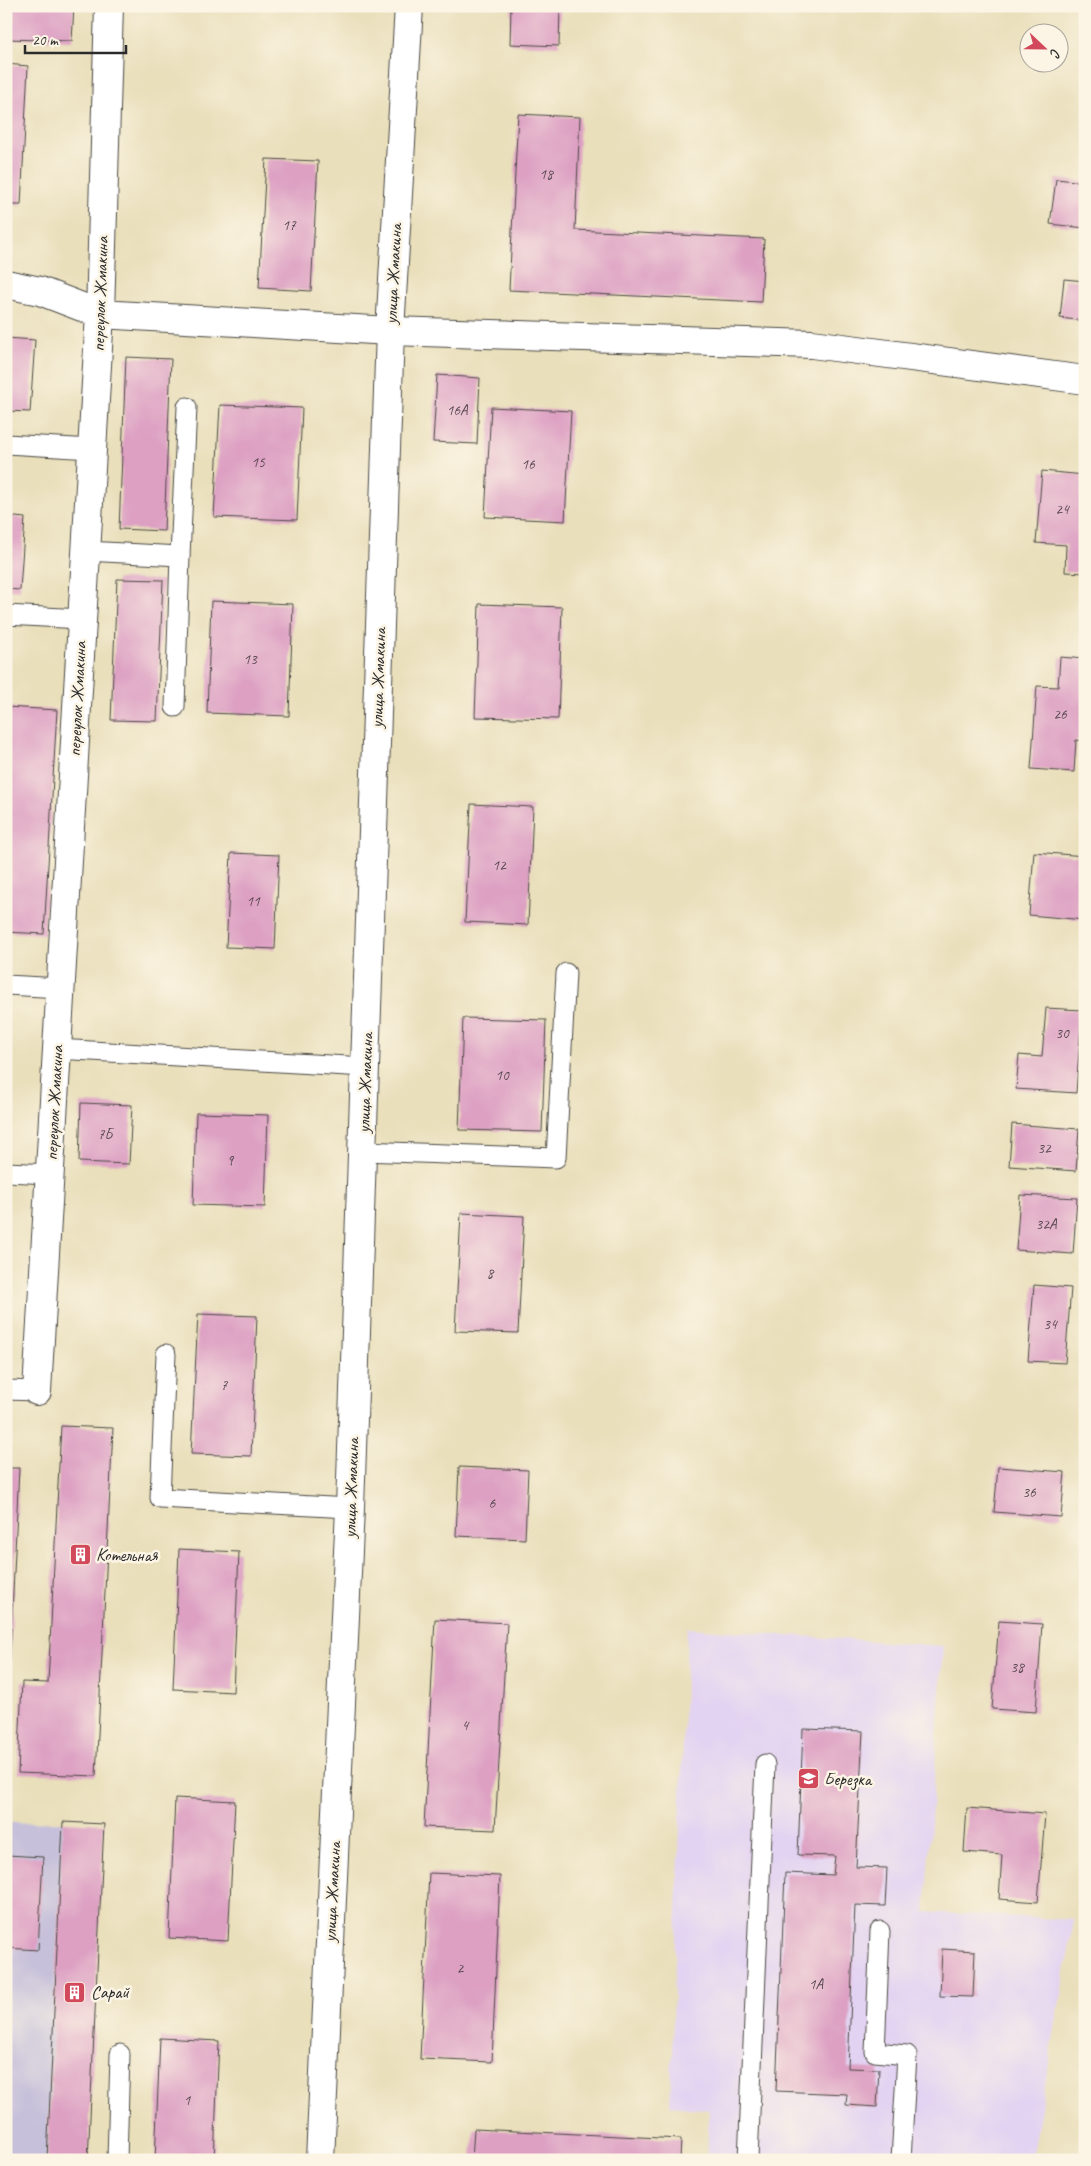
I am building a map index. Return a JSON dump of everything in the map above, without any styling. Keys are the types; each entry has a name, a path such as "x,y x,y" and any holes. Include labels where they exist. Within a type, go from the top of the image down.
{"street":[{"name":"переулок Жмакина","path":"37,1391 100,314 109,6"},
{"name":"улица Жмакина","path":"320,2160 350,1508 390,331 409,6"},
{"path":"6,284 40,291 100,314 390,331 812,344 1085,380"}],"lane":[{"path":"175,707 187,407"},
{"path":"6,444 92,449"},
{"path":"86,551 180,556"},
{"path":"6,615 82,619"},
{"path":"362,1151 556,1158 566,972"},
{"path":"6,985 61,988"},
{"path":"57,1048 365,1067"},
{"path":"6,1172 50,1174"},
{"path":"166,1354 160,1498 350,1508"},
{"path":"6,1390 37,1391"},
{"path":"748,2160 765,1764"},
{"path":"880,1932 875,2052 907,2055 901,2160"},
{"path":"117,2160 120,2054"}],"shaded area":[{"name":"Березка","path":"687,1628 943,1646 925,1912 1074,1920 1032,2160 707,2160 709,2110 670,2106"},
{"path":"63,1822 46,2160 6,2160 6,1823"}],"building":[{"path":"9,6 74,6 72,41 8,39"},
{"path":"276,6 317,6 317,10 276,8"},
{"path":"511,6 560,6 559,46 510,44"},
{"path":"6,64 28,66 21,205 6,205"},
{"path":"518,114 580,117 575,230 764,239 761,302 509,290"},
{"path":"266,159 318,161 311,291 259,288"},
{"path":"1056,179 1085,182 1085,228 1050,224"},
{"path":"1064,279 1085,281 1085,321 1060,318"},
{"path":"6,338 35,340 30,412 6,411"},
{"path":"126,357 171,359 164,531 119,529"},
{"path":"437,375 480,378 477,444 433,442"},
{"path":"220,405 302,408 297,520 214,517"},
{"path":"491,407 571,411 565,521 485,517"},
{"path":"1042,471 1085,475 1085,573 1065,572 1066,545 1036,543"},
{"path":"6,516 25,518 20,590 6,589"},
{"path":"117,579 163,580 157,721 111,720"},
{"path":"211,601 293,604 289,716 207,713"},
{"path":"479,604 562,607 558,719 475,717"},
{"path":"1060,657 1085,659 1085,741 1076,740 1074,772 1031,769 1037,686 1058,687"},
{"path":"6,707 57,710 44,934 6,932"},
{"path":"471,804 533,807 528,925 465,922"},
{"path":"1034,852 1085,856 1085,920 1029,915"},
{"path":"231,853 279,855 275,949 226,947"},
{"path":"1046,1008 1082,1010 1076,1093 1016,1089 1019,1055 1042,1057"},
{"path":"463,1018 546,1020 542,1132 459,1130"},
{"path":"81,1103 132,1105 129,1164 79,1162"},
{"path":"196,1113 268,1115 265,1207 193,1205"},
{"path":"1012,1124 1079,1129 1076,1171 1009,1166"},
{"path":"1020,1195 1077,1198 1073,1254 1016,1250"},
{"path":"461,1213 524,1216 518,1333 455,1331"},
{"path":"1034,1285 1071,1288 1065,1363 1028,1361"},
{"path":"198,1314 257,1316 251,1456 191,1454"},
{"name":"Котельная","path":"61,1426 113,1428 96,1776 18,1773 22,1682 48,1683"},
{"path":"459,1467 528,1470 525,1539 456,1536"},
{"path":"998,1467 1065,1472 1061,1517 994,1512"},
{"path":"6,1468 19,1468 8,1698 6,1698"},
{"path":"179,1549 239,1552 233,1692 173,1689"},
{"path":"435,1619 507,1623 495,1830 424,1827"},
{"path":"999,1621 1042,1624 1036,1712 992,1709"},
{"path":"803,1729 863,1731 856,1867 887,1868 885,1906 855,1905 848,2068 879,2069 877,2107 846,2105 847,2094 776,2091 785,1873 833,1875 835,1856 798,1855"},
{"path":"175,1798 235,1801 228,1941 169,1938"},
{"path":"967,1808 1045,1814 1038,1902 999,1899 1002,1855 964,1852"},
{"name":"Сарай","path":"63,1822 104,1824 88,2160 47,2159"},
{"path":"6,1855 43,1857 38,1950 6,1948"},
{"path":"429,1873 500,1876 492,2062 420,2059"},
{"path":"942,1949 975,1951 973,1997 940,1996"},
{"path":"160,2038 219,2041 214,2160 155,2160"},
{"path":"474,2129 681,2139 680,2160 472,2160"}],"place":[{"name":"Котельная","path":"80,1555"},
{"name":"Березка","path":"808,1779"},
{"name":"Сарай","path":"75,1992"}]}
